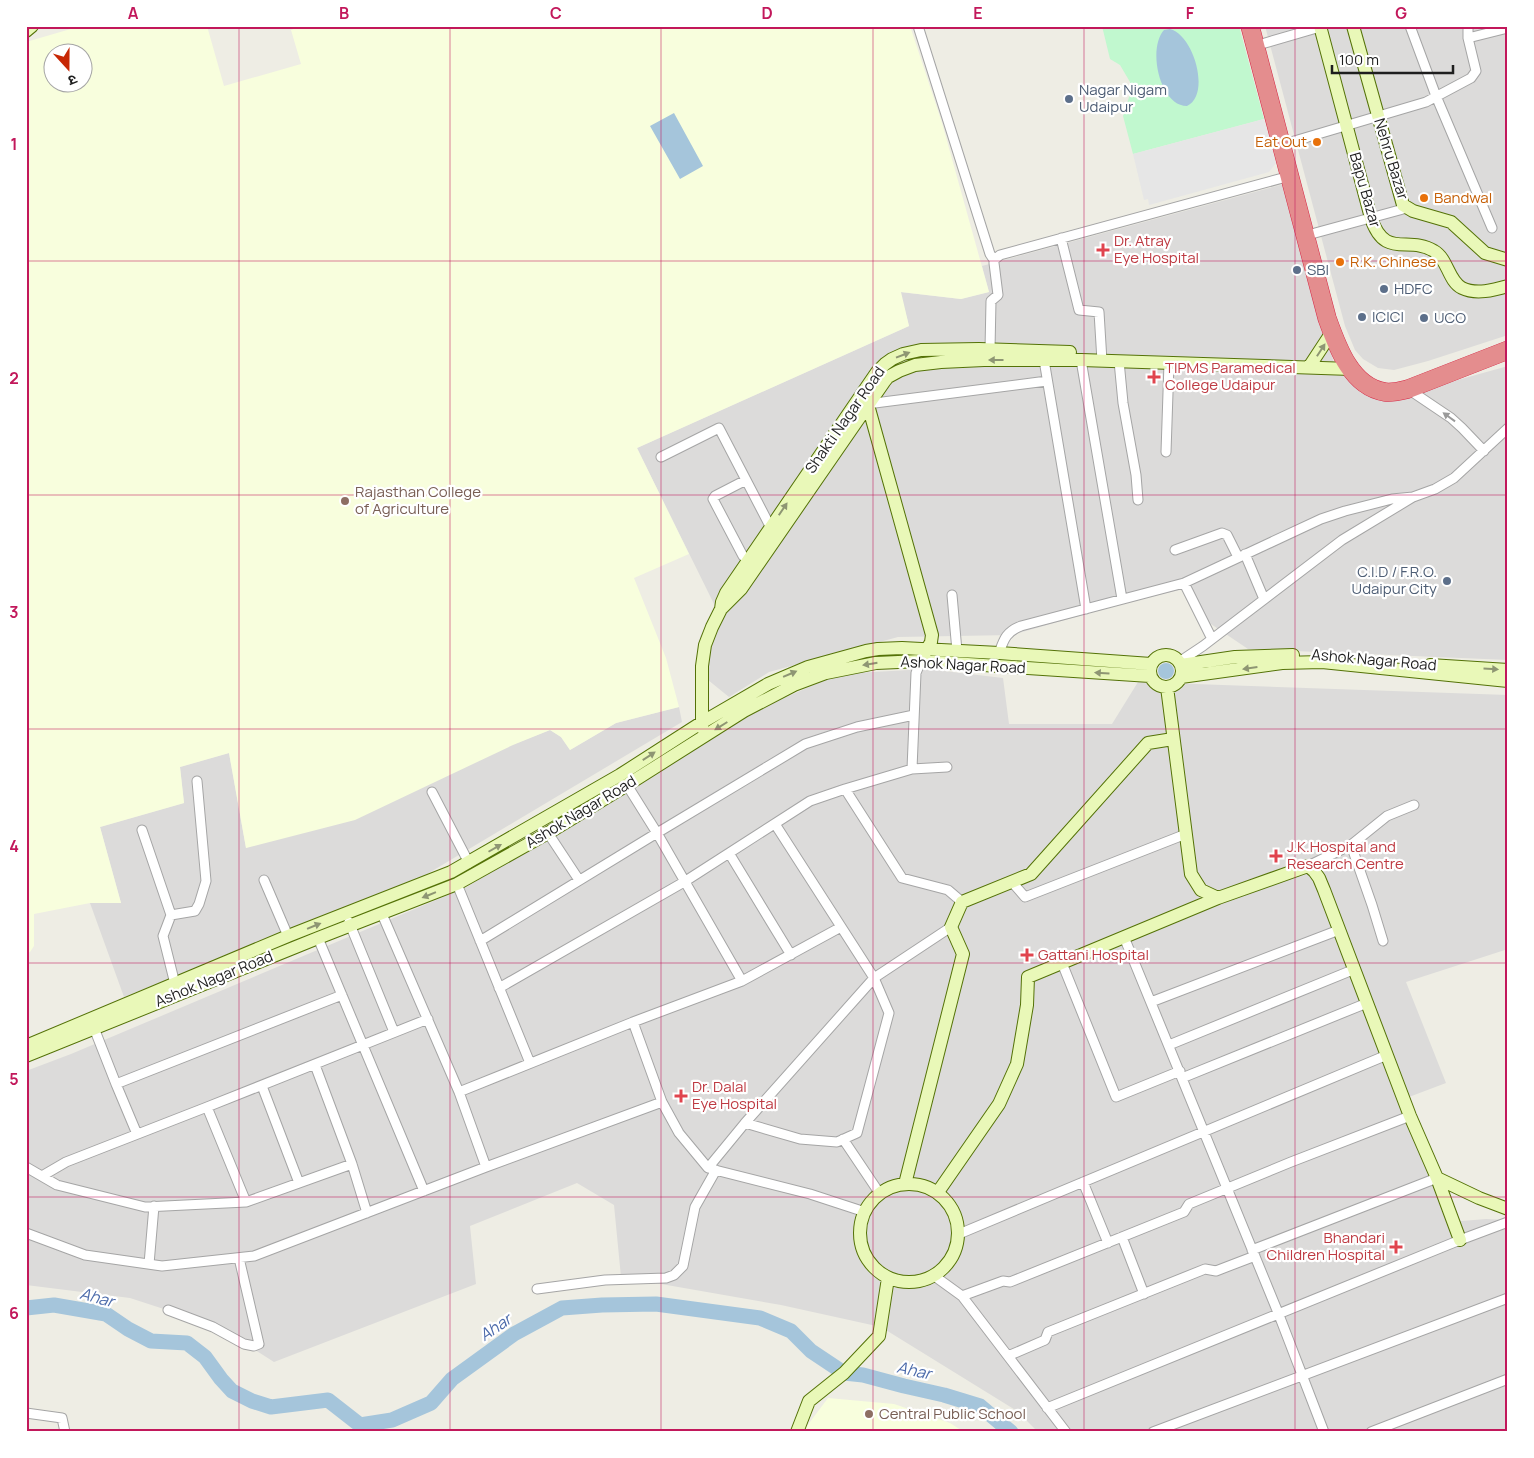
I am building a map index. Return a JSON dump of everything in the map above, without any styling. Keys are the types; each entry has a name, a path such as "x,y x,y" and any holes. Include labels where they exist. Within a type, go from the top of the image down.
{"highway":[{"path":"1250,26 1320,292 1332,332 1339,349 1351,369 1364,383 1378,390 1396,392 1508,350"},
{"path":"1262,35 1337,317 1346,340 1361,365 1371,375 1383,380 1396,380 1472,351 1508,340"}],"street":[{"path":"26,31 32,26"},
{"path":"918,26 990,254 994,260 998,295 991,301 990,349"},
{"name":"Nehru Bazar","path":"1353,26 1403,205 1451,222 1485,254 1508,260"},
{"path":"1410,26 1436,96 1492,228"},
{"path":"1291,142 1426,102 1472,78 1476,71 1468,38 1468,26"},
{"path":"1262,35 1320,27"},
{"name":"Bapu Bazar","path":"1320,27 1371,218 1377,232 1386,242 1426,248 1435,252 1442,258 1461,288 1478,291 1508,286"},
{"path":"1468,38 1508,28"},
{"path":"994,260 1004,253 1290,176"},
{"path":"1315,233 1407,208"},
{"path":"1061,238 1079,310 1099,312 1100,361"},
{"path":"1309,367 1332,332"},
{"name":"Shakti Nagar Road","path":"753,563 863,406 880,368 887,362 903,354 921,350 990,349 1082,353 1100,361"},
{"path":"1044,360 1086,609"},
{"name":"Shakti Nagar Road","path":"703,737 703,654 708,637 721,609 736,596 770,528 863,406 888,377 899,370 922,363 1044,360 1351,369"},
{"path":"1081,360 1122,600"},
{"path":"1119,362 1123,404 1136,475 1138,500"},
{"path":"1166,452 1169,363"},
{"path":"912,769 916,673 932,639 932,635 876,433 863,406 1047,380"},
{"path":"1408,389 1451,418 1484,451"},
{"path":"661,457 719,428 770,528"},
{"path":"999,653 1005,637 1021,626 1184,583 1321,519 1392,498 1412,496 1435,489 1454,478 1508,428"},
{"path":"746,480 715,496 713,499 742,553 753,563"},
{"path":"1181,668 1170,655 1164,655 1159,656 1151,670 1155,683 1158,686 1167,687 1178,682 1181,668 1212,639 1342,540 1412,496"},
{"path":"1175,550 1222,534 1226,535 1241,556 1264,599"},
{"path":"1184,583 1212,639"},
{"path":"952,595 957,650"},
{"path":"26,1046 288,936 348,919 451,872 620,775 768,684 808,667 878,649 927,649 999,653 1151,670"},
{"name":"Ashok Nagar Road","path":"1181,668 1234,656 1307,654 1508,670"},
{"name":"Ashok Nagar Road","path":"26,1056 318,938 348,919 382,914 456,884 548,833 771,696 826,673 876,662 921,661 1151,670"},
{"path":"1181,668 1322,662 1508,681"},
{"path":"1167,687 1191,874 1201,890 1218,898"},
{"path":"480,941 806,744 857,726 914,715"},
{"path":"537,1289 605,1280 666,1278 674,1275 683,1266 695,1207 712,1169 745,1123 874,978 951,927 962,902 1031,874 1148,743 1173,739"},
{"path":"499,988 684,882 810,801 912,769 947,767"},
{"path":"170,915 194,911 199,904 206,881 197,781"},
{"path":"627,785 742,981"},
{"path":"845,789 902,878 948,890 962,902"},
{"path":"432,792 469,863"},
{"path":"938,1192 999,1104 1017,1064 1028,1005 1028,977 1218,898 1308,866 1352,845 1387,816 1414,806"},
{"path":"745,1123 800,1139 837,1142 857,1132 889,1013 874,978 775,824"},
{"path":"142,830 170,915 163,936 175,984"},
{"path":"548,833 579,880"},
{"path":"1012,882 1025,897 1186,834"},
{"path":"1352,845 1383,941"},
{"path":"729,853 791,954"},
{"path":"1308,866 1314,870 1319,878 1410,1116 1437,1178 1460,1240"},
{"path":"264,880 288,936"},
{"path":"456,884 530,1063"},
{"path":"382,914 459,1092 486,1167"},
{"path":"348,919 394,1032"},
{"path":"459,1092 633,1022 742,981 841,927"},
{"path":"906,1184 963,954 951,927"},
{"path":"1151,1002 1339,930"},
{"path":"1124,937 1228,1188 1324,1432"},
{"path":"318,938 424,1191"},
{"path":"1062,962 1116,1097 1181,1075 1368,1003"},
{"path":"1168,1045 1355,969"},
{"path":"116,1084 342,995"},
{"path":"42,1176 66,1162 428,1019"},
{"path":"633,1022 662,1102 679,1132 712,1169 810,1194 865,1212"},
{"path":"94,1028 137,1134"},
{"path":"959,1234 1387,1055"},
{"path":"315,1065 368,1213"},
{"path":"262,1086 299,1183"},
{"path":"26,1233 85,1255 162,1266 254,1256 662,1102"},
{"path":"207,1107 246,1202"},
{"path":"962,1296 1003,1280 1010,1282 1108,1243 1184,1212 1189,1204 1410,1116"},
{"path":"843,1139 880,1194"},
{"path":"26,1167 57,1185 144,1207 246,1202 352,1164"},
{"path":"1008,1356 1045,1340 1048,1332 1205,1269 1216,1272 1254,1253 1437,1178 1508,1210"},
{"path":"1083,1182 1108,1243"},
{"path":"906,1184 919,1184 938,1192 950,1204 957,1217 959,1234 952,1258 941,1271 916,1282 888,1278 874,1268 863,1251 860,1234 861,1220 868,1204 885,1189 906,1184"},
{"path":"149,1264 154,1206"},
{"path":"1048,1408 1508,1222"},
{"path":"1122,1237 1144,1294"},
{"path":"168,1310 213,1327 244,1344 254,1346 259,1344 239,1258"},
{"path":"933,1275 962,1296 1066,1432"},
{"path":"796,1432 809,1401 844,1372 879,1336 888,1278"},
{"path":"1153,1432 1508,1298"},
{"path":"1371,1432 1508,1379"},
{"path":"26,1413 62,1418 65,1432"}],"shaded area":[{"name":"Rajasthan College of Agriculture","path":"81,26 207,26 224,86 301,64 291,30 301,26 910,26 942,123 989,292 961,299 901,292 909,326 637,448 689,554 634,578 666,658 679,707 616,723 570,750 561,737 550,730 513,745 355,820 246,848 229,753 180,767 184,803 100,827 121,903 90,903 34,914 34,946 30,952 26,953 26,42"},
{"path":"1265,26 1508,26 1508,335 1394,370 1378,368 1363,359 1355,350 1345,326"},
{"path":"1264,119 1276,163 1269,172 1149,205 1148,199 1144,200 1133,154"},
{"path":"1284,184 1335,367 1361,393 1393,398 1508,366 1508,660 1248,649 1202,618 1188,588 1129,602 1012,635 898,637 769,672 729,697 697,671 700,637 715,606 637,448 909,326 900,292 961,299 989,292 982,266"},
{"path":"927,669 1003,678 1009,724 1112,724 1138,682 1508,695 1508,949 1406,982 1446,1083 1401,1100 1450,1222 1486,1219 1508,1220 1508,1432 1038,1432 1017,1411 881,1327 781,1305 621,1277 614,1205 577,1183 470,1226 476,1284 274,1362 219,1327 130,1298 26,1285 26,1071 71,1054 467,887 742,717 838,674"},
{"path":"679,707 682,722 417,880 124,997 90,903 121,903 100,827 184,803 180,767 229,753 246,848 550,730 561,737 570,750 616,723"},
{"name":"Central Public School","path":"828,1398 894,1404 950,1423 964,1432 809,1432 804,1430"}],"green space":[{"path":"1102,26 1239,26 1264,119 1133,154 1123,116 1130,94 1130,82 1120,65 1110,59"}],"water":[{"path":"1170,29 1179,34 1186,42 1196,66 1198,90 1194,100 1187,106 1178,104 1170,97 1163,87 1159,75 1157,50 1159,39 1164,30"},
{"path":"674,113 703,166 680,179 650,126"},
{"path":"1163,663 1169,663 1174,668 1172,677 1163,679 1158,674 1158,668"}],"waterway":[{"name":"Ahar","path":"26,1308 54,1305 106,1314 128,1329 151,1341 187,1343 205,1357 232,1391 252,1401 271,1407 328,1400 360,1425 392,1420 431,1403 452,1379 514,1334 562,1308 656,1304 760,1318 791,1331 811,1351 844,1373 863,1375 980,1406 1011,1432"}],"place":[{"name":"Nagar Nigam Udaipur","path":"1069,99"},
{"name":"Eat Out","path":"1317,142"},
{"name":"Bandwal","path":"1424,198"},
{"name":"Dr. Atray Eye Hospital","path":"1103,250"},
{"name":"R.K. Chinese","path":"1340,262"},
{"name":"SBI","path":"1297,270"},
{"name":"HDFC","path":"1384,289"},
{"name":"ICICI","path":"1362,317"},
{"name":"UCO","path":"1424,318"},
{"name":"TIPMS Paramedical College Udaipur","path":"1154,377"},
{"name":"Rajasthan College of Agriculture","path":"345,501"},
{"name":"C.I.D / F.R.O. Udaipur City","path":"1447,581"},
{"name":"J.K.Hospital and Research Centre","path":"1276,856"},
{"name":"Gattani Hospital","path":"1027,955"},
{"name":"Dr. Dalal Eye Hospital","path":"681,1096"},
{"name":"Bhandari Children Hospital","path":"1396,1247"},
{"name":"Central Public School","path":"869,1414"}]}
